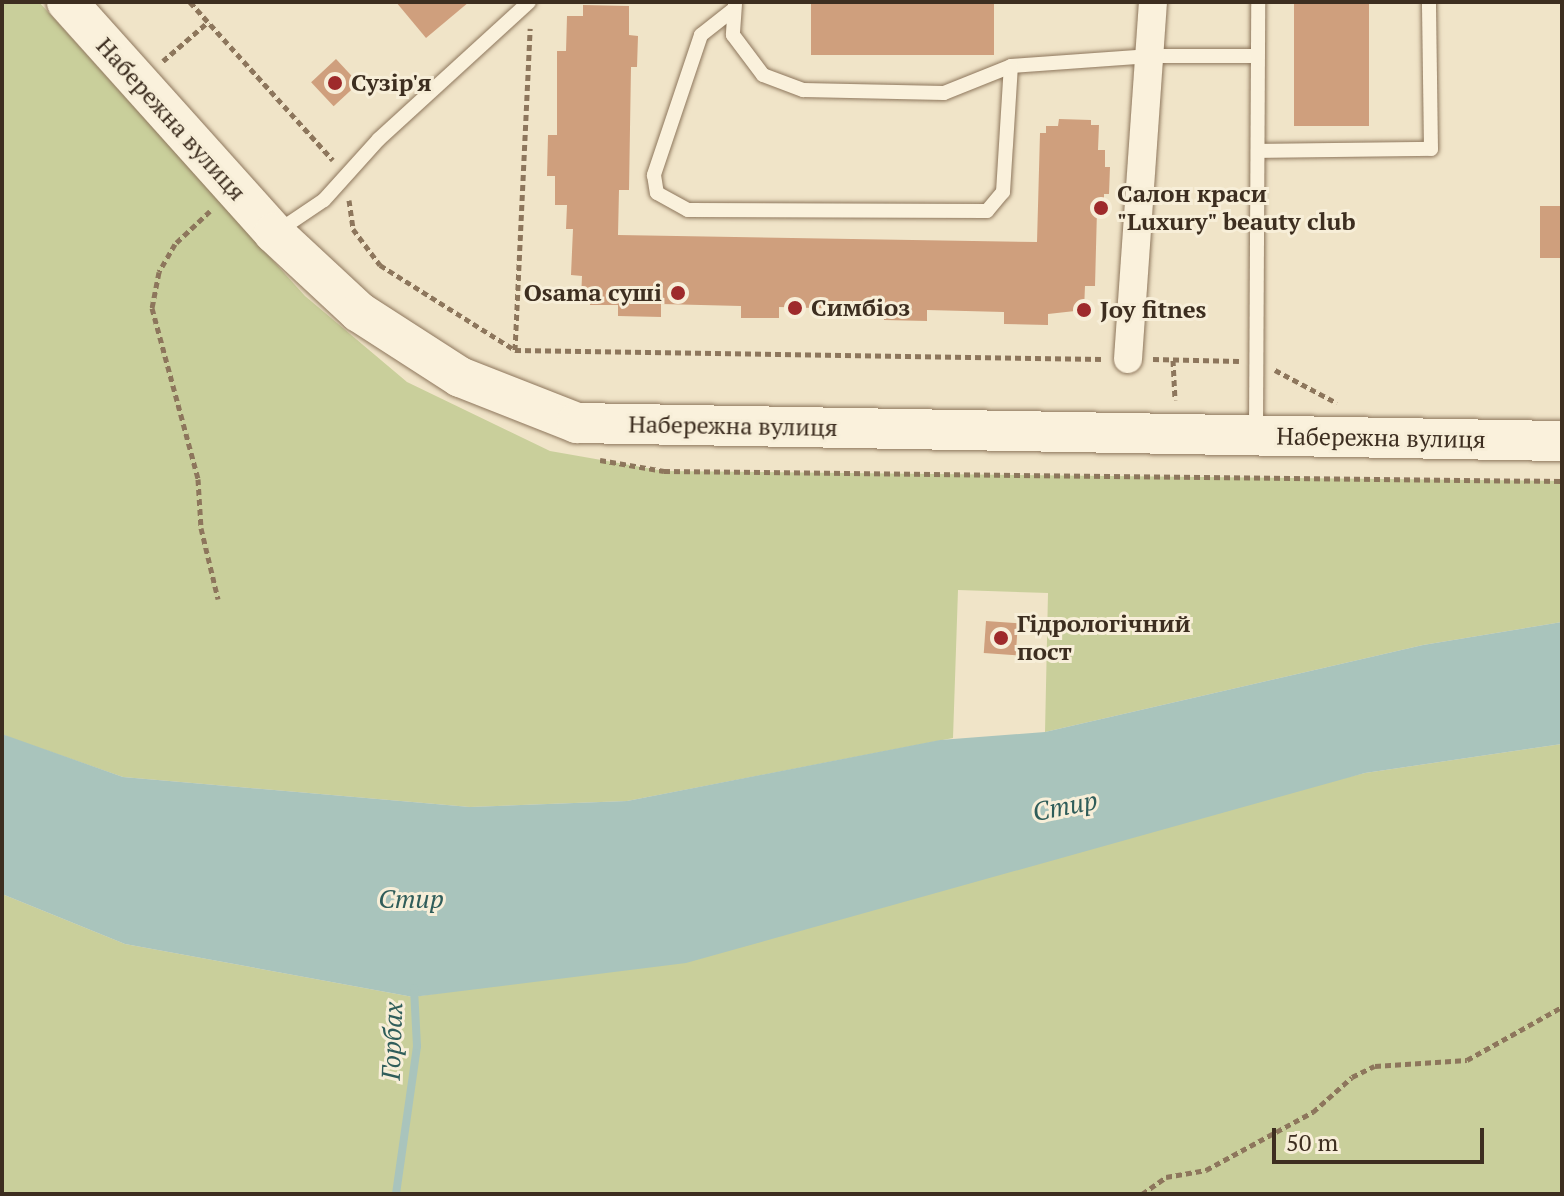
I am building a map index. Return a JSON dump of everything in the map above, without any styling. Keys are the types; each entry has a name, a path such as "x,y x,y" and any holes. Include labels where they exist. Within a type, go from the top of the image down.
{"street":[{"name":"Набережна вулиця","path":"67,2 274,233 359,312 448,369 577,423 1562,441"},
{"path":"1128,359 1153,2"}],"lane":[{"path":"274,233 324,200 379,139 529,2"},
{"path":"1256,436 1258,2"},
{"path":"1258,151 1431,149 1429,2"},
{"path":"734,6 733,35 763,75 803,90 944,93 1011,66 1151,56 1258,56"},
{"path":"734,6 701,35 654,175 657,193 688,210 987,211 1003,192 1011,66"}],"path":[{"path":"530,18 515,350 1258,361"},
{"path":"218,599 201,528 198,479 152,308 159,272 175,244 219,202"},
{"path":"593,458 664,471 1562,481"},
{"path":"1142,1194 1166,1177 1206,1170 1313,1112 1352,1077 1375,1066 1467,1060 1562,1007"}],"green space":[{"path":"2,2 39,2 305,296 407,382 550,451 664,471 1562,481 1562,622 1423,645 1045,732 1048,593 958,590 953,738 627,801 470,807 123,777 11,738 2,734"},
{"path":"1562,744 1562,1194 2,1194 2,894 125,944 413,997 492,985 1365,773"}],"water":[{"name":"Стир","path":"1562,622 1562,744 1365,773 686,963 413,997 125,944 2,894 2,734 123,777 470,807 627,801 940,740 1045,732 1423,645"}],"building":[{"path":"396,2 469,2 426,38"},
{"path":"811,2 994,2 994,55 811,55"},
{"path":"1294,2 1369,2 1369,126 1294,126"},
{"path":"583,5 629,6 629,35 638,36 637,67 631,67 629,190 619,190 618,235 1037,242 1040,133 1046,133 1046,126 1058,126 1059,119 1091,120 1091,125 1099,125 1098,150 1105,150 1105,167 1110,167 1109,194 1104,194 1104,210 1097,210 1095,286 1085,286 1084,310 1048,314 1048,325 1004,324 1004,312 927,310 927,321 884,320 884,310 779,307 779,318 741,318 741,306 661,304 661,317 618,316 618,305 590,305 590,300 581,299 582,276 571,275 573,229 566,229 567,205 555,205 555,176 547,176 548,135 557,135 557,51 566,51 567,16 583,16"},
{"name":"Сузір'я","path":"336,59 359,83 334,106 311,82"},
{"path":"1540,206 1562,206 1562,258 1540,258"},
{"name":"Гідрологічний пост","path":"986,621 1018,623 1016,655 984,653"}],"waterway":[{"name":"Горбах","path":"396,1194 417,1046 414,988"}],"place":[{"name":"Сузір'я","path":"335,83"},
{"name":"Салон краси \"Luxury\" beauty club","path":"1101,208"},
{"name":"Osama cуші","path":"678,293"},
{"name":"Симбіоз","path":"795,308"},
{"name":"Joy fitnes","path":"1084,310"},
{"name":"Гідрологічний пост","path":"1001,638"}]}
